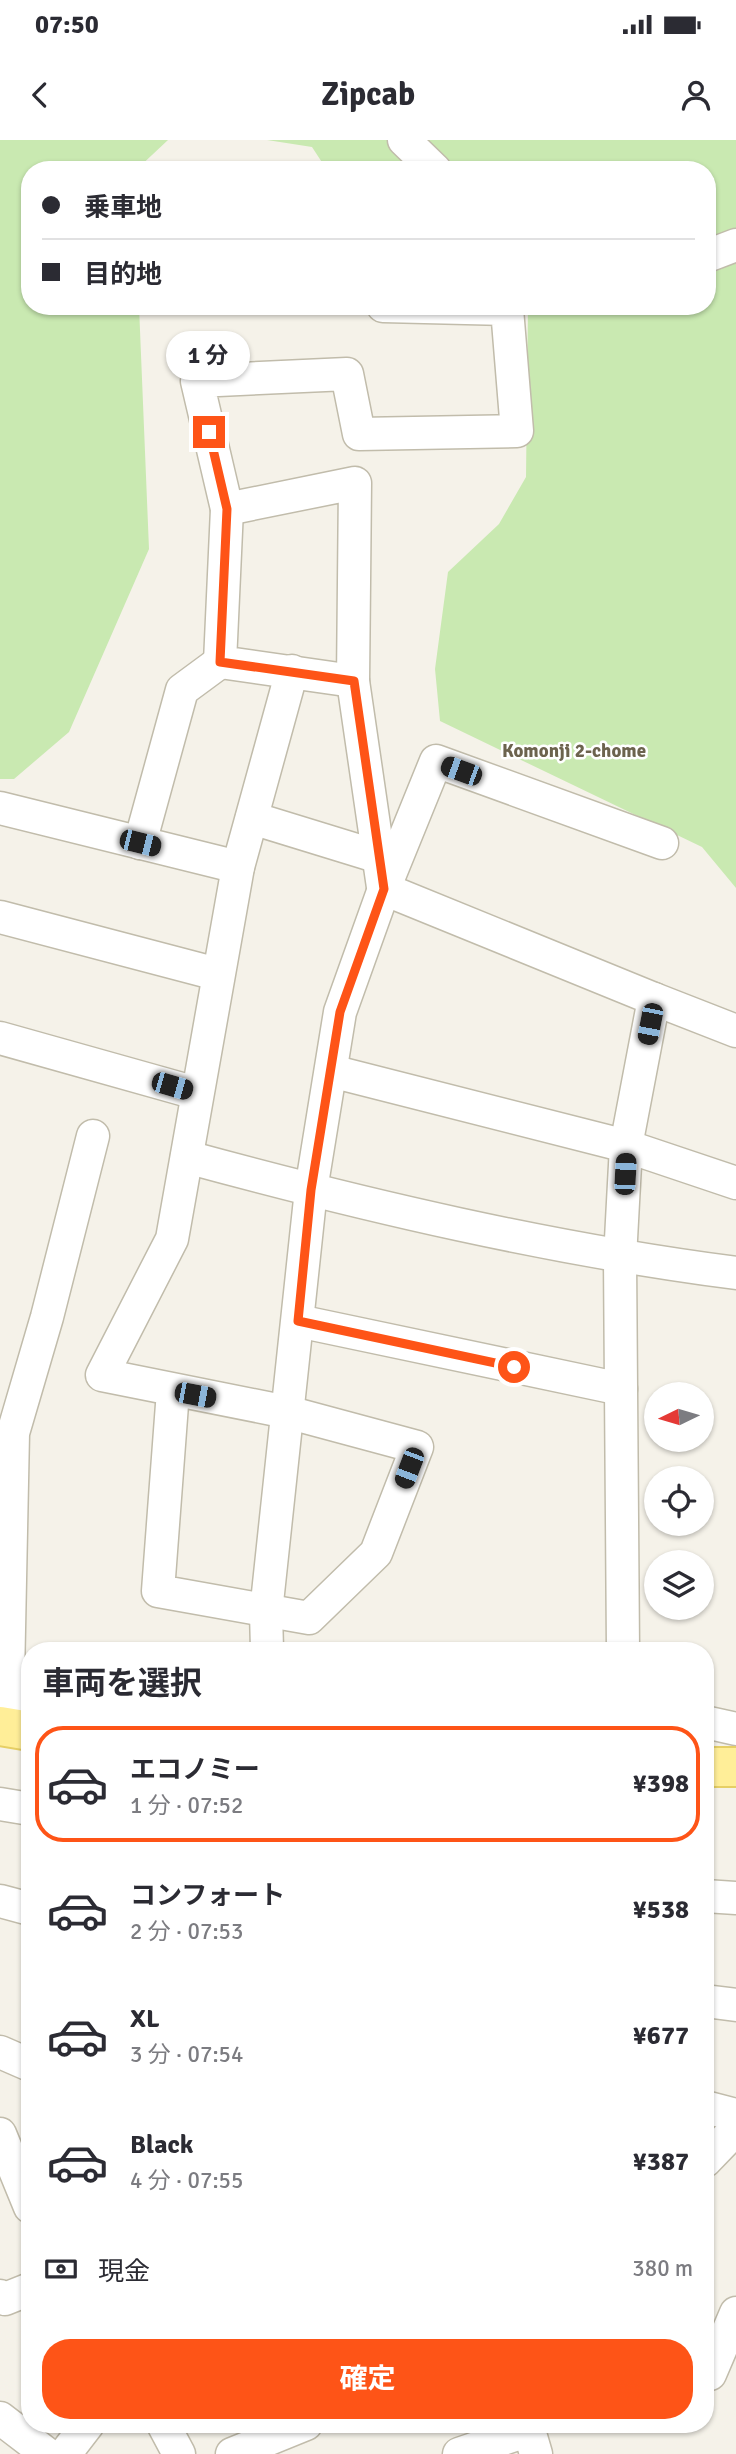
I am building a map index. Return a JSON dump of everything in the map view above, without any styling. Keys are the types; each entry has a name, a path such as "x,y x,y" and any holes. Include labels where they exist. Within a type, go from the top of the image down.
{"main road":[{"path":"714,1767 736,1767"}],"street":[{"path":"404,140 426,161"},
{"path":"716,253 736,245"},
{"path":"220,662 227,509 197,381 347,374 359,433 517,431 507,315"},
{"path":"227,509 355,483 354,681 384,889"},
{"path":"140,843 182,690 220,662 354,681"},
{"path":"173,1391 158,1591 309,1618 376,1553 418,1447 287,1412 102,1375 172,1239 238,867 292,671"},
{"path":"267,1642 266,1612 311,1190 340,1012 384,889 436,761 662,844"},
{"path":"0,808 238,867"},
{"path":"252,818 379,857"},
{"path":"384,889 736,1031"},
{"path":"0,917 217,974"},
{"path":"623,1642 620,1258 626,1146 654,999"},
{"path":"0,1038 196,1093"},
{"path":"331,1071 626,1146 736,1182"},
{"path":"12,1728 13,1433 47,1318 93,1136"},
{"path":"187,1157 311,1190 620,1258 736,1273"},
{"path":"298,1321 621,1389"},
{"path":"714,1724 736,1729"},
{"path":"0,1804 21,1808"},
{"path":"714,1897 736,1898"},
{"path":"0,1901 21,1907"},
{"path":"0,1922 21,1928"},
{"path":"714,2002 736,2005"},
{"path":"0,2052 21,2061"},
{"path":"714,2114 729,2128 714,2149"},
{"path":"0,2134 21,2143"},
{"path":"0,2134 21,2185"},
{"path":"0,2296 5,2299 21,2293"},
{"path":"717,2377 736,2313"},
{"path":"0,2418 47,2454"},
{"path":"65,2454 81,2433"},
{"path":"168,2433 179,2454"},
{"path":"232,2454 284,2433"},
{"path":"459,2454 520,2433"},
{"path":"530,2433 536,2454"}],"green space":[{"path":"0,140 168,140 146,161 21,161 21,315 139,315 149,549 69,732 14,779 0,779"},
{"path":"267,140 736,140 736,888 702,847 440,721 435,669 448,572 499,524 526,477 528,315 716,315 716,161 321,161 312,147"}],"district":[{"name":"Komonji 2-chome","path":"574,751"}],"route":[{"path":"209,432 227,509 220,662 354,681 384,889 340,1012 311,1190 298,1321 514,1367"}]}
